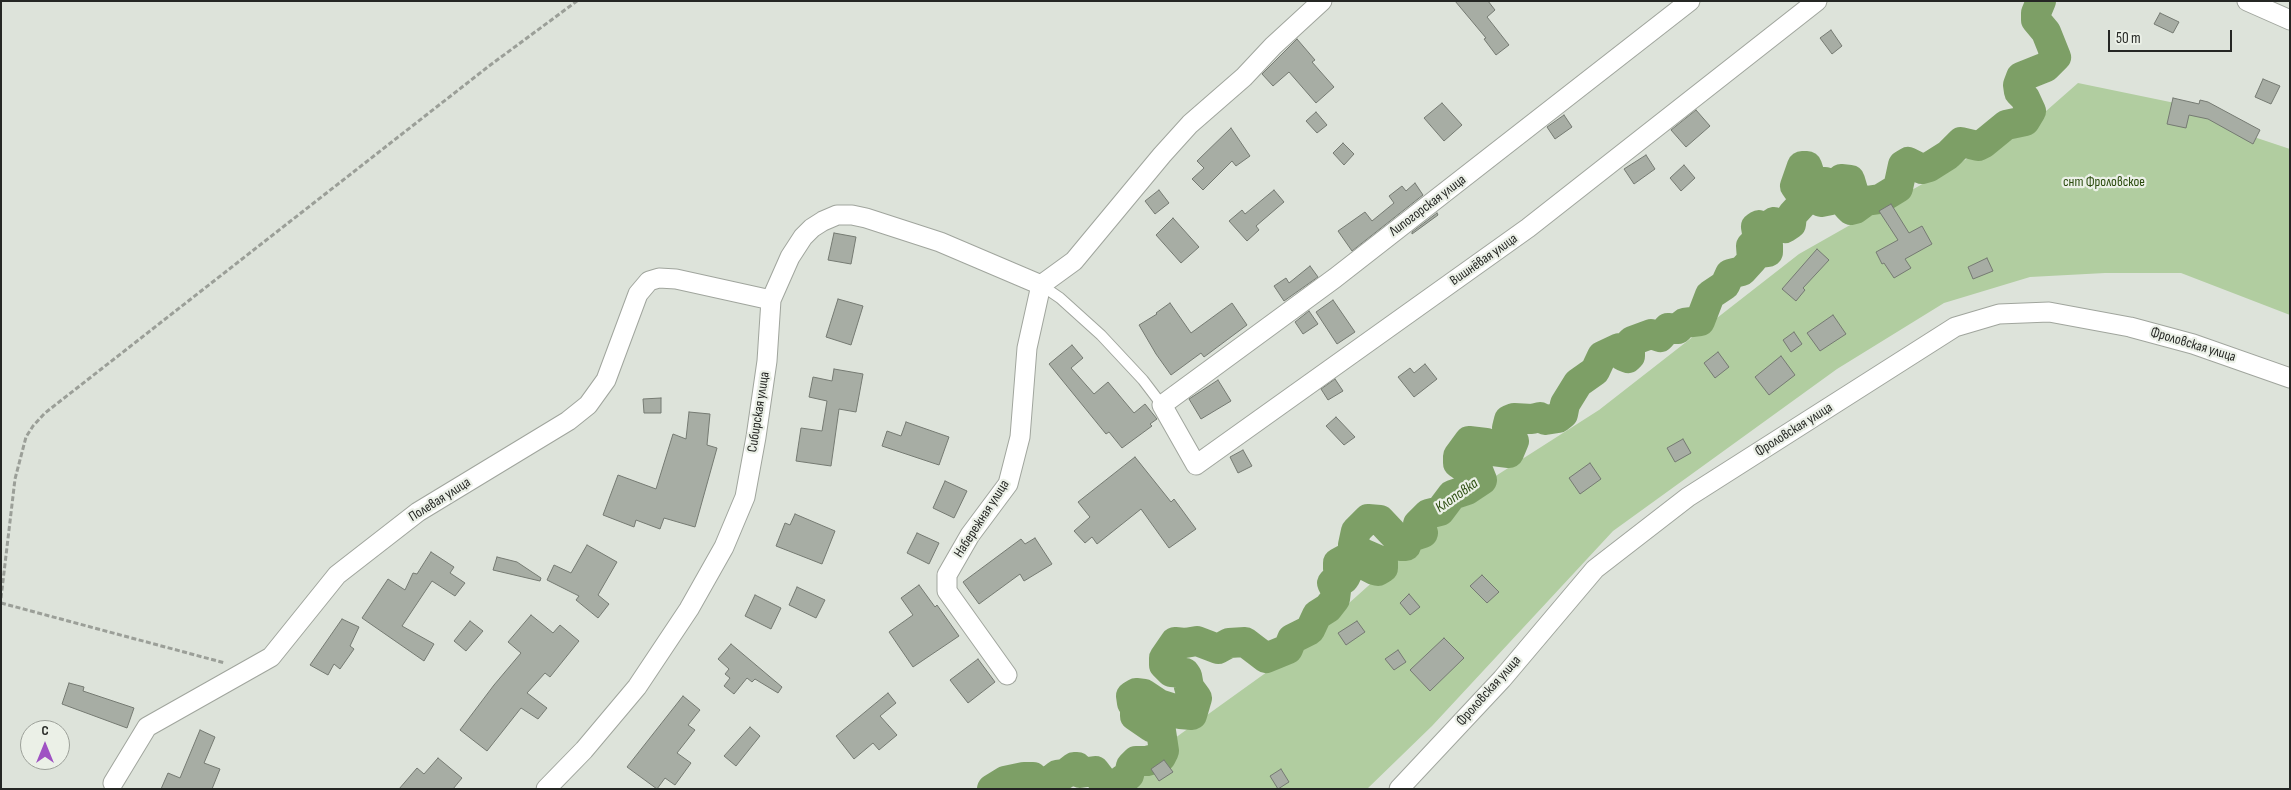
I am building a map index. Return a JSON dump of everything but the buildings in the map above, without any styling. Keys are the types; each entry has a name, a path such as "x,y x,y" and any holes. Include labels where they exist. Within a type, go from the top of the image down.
{"street":[{"path":"1040,285 1074,261 1190,124 1244,77 1273,46 1322,1"},
{"name":"Липогорская улица","path":"1162,406 1335,278 1690,1"},
{"name":"Вишнёвая улица","path":"1162,406 1196,465 1528,228 1817,1"},
{"path":"2247,1 2290,20"},
{"name":"Сибирская улица","path":"546,789 584,750 637,687 689,609 724,547 745,497 767,361 771,300 790,257 803,238 822,221 838,216 852,215 940,242 1040,285"},
{"name":"Полевая улица","path":"114,783 147,727 272,657 336,575 418,512 568,422 588,405 606,380 634,302 642,286 649,281 659,278 676,279 771,300"},
{"name":"Набережная улица","path":"1007,675 947,591 947,575 970,536 1008,484 1020,437 1027,348 1040,285"},
{"name":"Фроловская улица","path":"1399,789 1502,679 1594,569 1688,497 1955,327 1999,314 2049,312 2130,327 2193,344 2290,378"}],"lane":[{"path":"1040,285 1060,298 1101,335 1143,380 1162,406"}],"path":[{"path":"1,598 15,479 26,438 33,426 45,413 482,72 577,1"},
{"path":"1,603 250,669"}],"green space":[{"name":"снт Фроловское","path":"2078,83 2204,109 2248,135 2290,149 2290,315 2181,273 2105,273 2030,277 1944,303 1837,369 1613,531 1432,726 1367,789 1104,789 1292,654 1480,486 1599,410 1799,254 2037,119"}],"waterway":[{"name":"Клоповка","path":"992,789 1005,781 1024,777 1033,777 1039,783 1048,782 1057,775 1065,774 1074,767 1077,767 1080,773 1095,771 1108,788 1111,788 1129,775 1131,766 1136,761 1147,761 1161,757 1164,751 1161,731 1151,727 1135,716 1135,705 1132,703 1131,696 1136,693 1144,694 1159,704 1175,709 1180,714 1192,715 1197,698 1189,687 1187,676 1185,673 1171,672 1164,665 1164,658 1175,642 1197,641 1218,649 1229,643 1245,642 1266,658 1288,649 1292,639 1310,630 1317,615 1328,608 1335,599 1336,591 1332,583 1336,579 1344,579 1346,576 1344,572 1338,569 1338,563 1349,557 1374,570 1378,571 1383,568 1383,562 1360,552 1353,545 1356,531 1368,519 1380,520 1397,538 1400,546 1406,546 1408,538 1423,533 1418,528 1418,524 1428,514 1440,511 1452,495 1467,490 1482,480 1478,470 1465,468 1458,463 1458,456 1469,441 1486,443 1493,451 1509,453 1514,441 1507,428 1509,420 1514,418 1532,419 1540,417 1545,420 1558,418 1563,414 1565,404 1578,383 1595,371 1602,356 1619,348 1623,350 1623,356 1628,358 1632,341 1651,334 1660,337 1668,328 1678,329 1684,323 1700,321 1710,295 1725,285 1730,274 1742,271 1752,260 1751,246 1755,246 1761,253 1768,252 1768,245 1757,233 1756,227 1759,225 1764,231 1774,222 1785,228 1791,224 1792,215 1803,203 1802,196 1795,186 1802,166 1807,166 1811,178 1816,182 1825,182 1824,189 1820,194 1819,199 1821,202 1831,200 1841,179 1850,180 1853,190 1848,207 1851,210 1866,201 1880,199 1898,188 1903,165 1908,162 1922,169 1929,167 1948,155 1961,142 1978,146 2006,125 2025,121 2031,111 2025,98 2019,92 2018,85 2021,77 2046,67 2056,57 2046,32 2036,20 2036,13 2041,1"}]}
